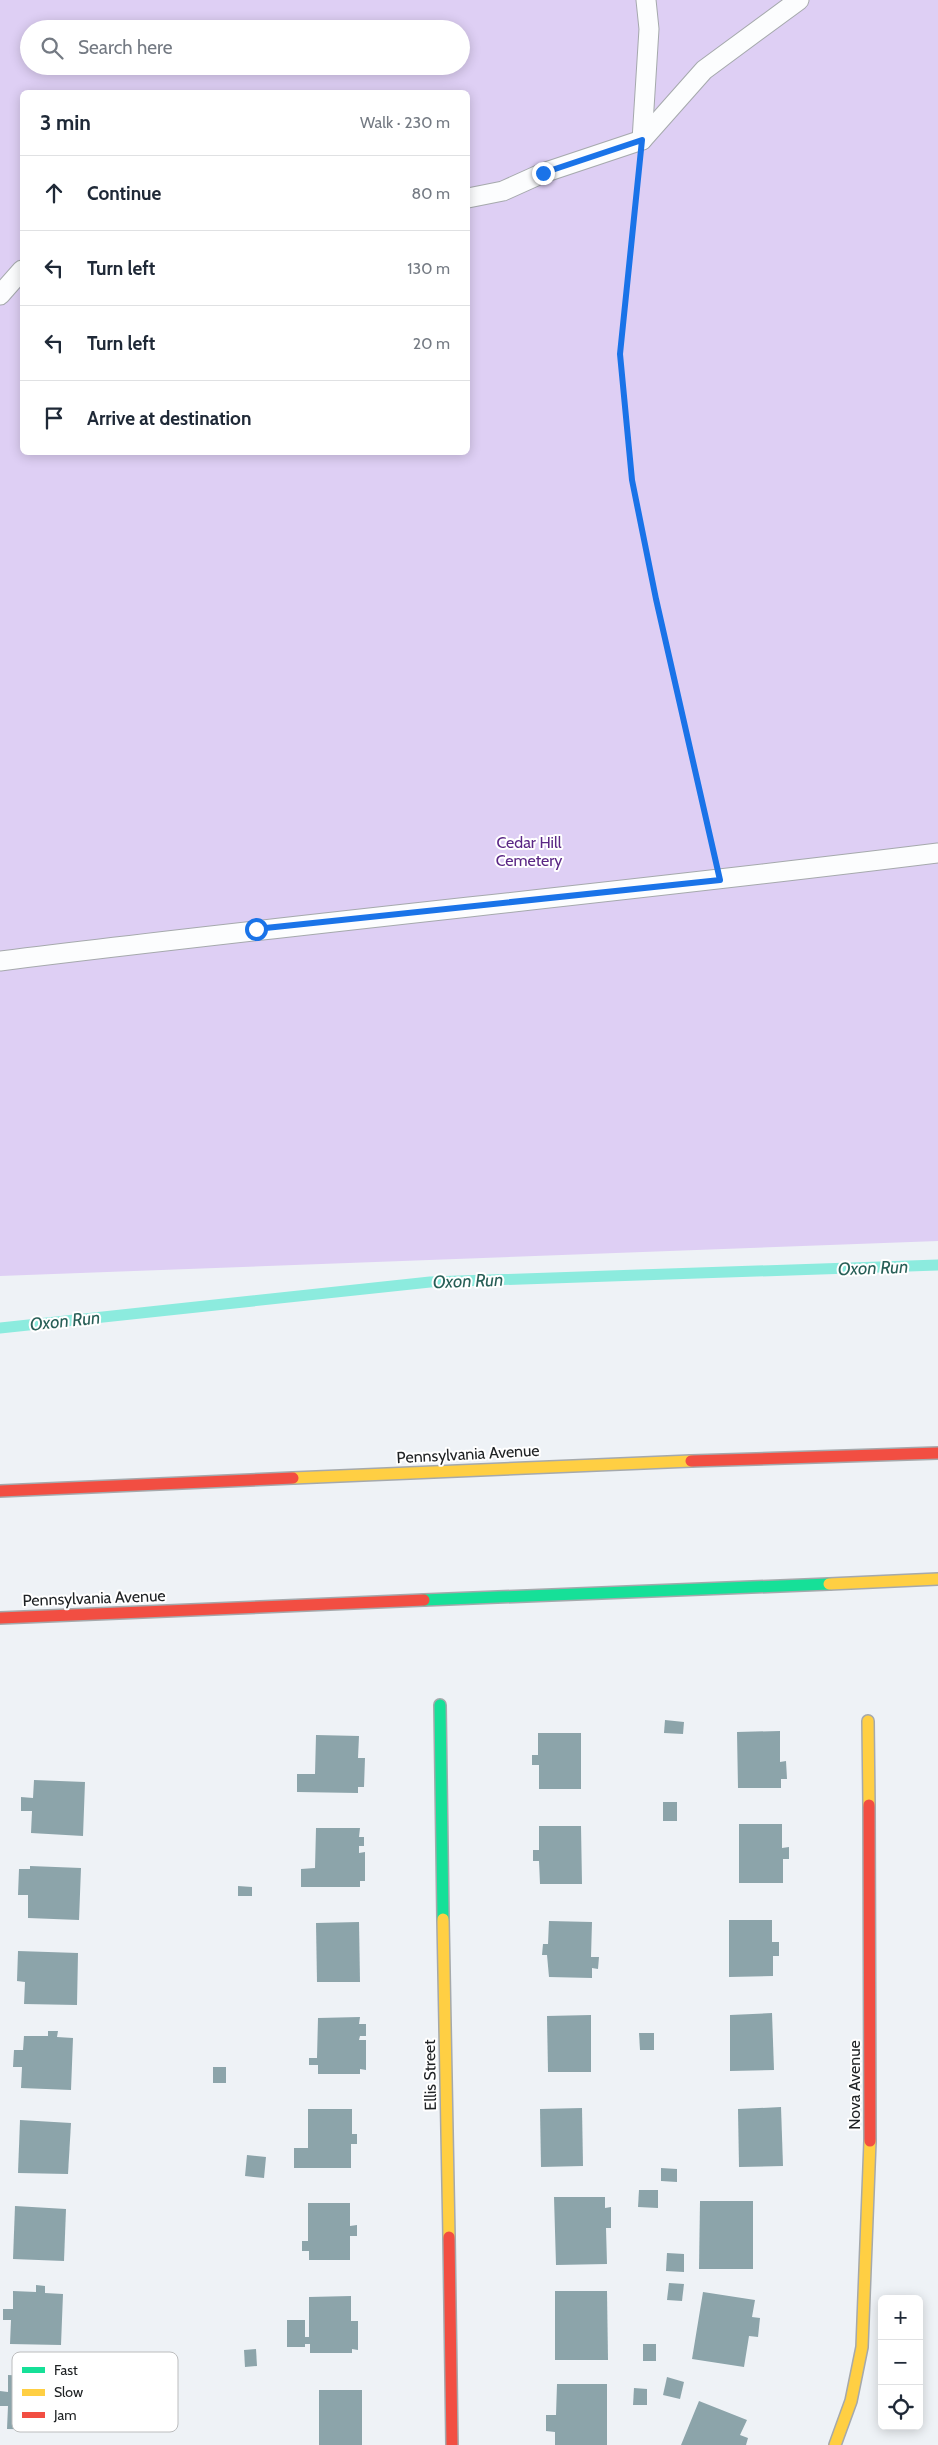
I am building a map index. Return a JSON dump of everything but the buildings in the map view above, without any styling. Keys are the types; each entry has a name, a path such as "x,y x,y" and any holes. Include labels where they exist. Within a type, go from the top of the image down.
{"main road":[{"name":"Pennsylvania Avenue","path":"0,1491 795,1456 938,1453"},
{"name":"Pennsylvania Avenue","path":"0,1618 938,1579"},
{"name":"Ellis Street","path":"440,1705 452,2445"},
{"name":"Nova Avenue","path":"835,2445 850,2401 862,2347 866,2272 871,2114 868,1721"}],"lane":[{"path":"642,140 649,29 646,0"},
{"path":"470,198 502,191 543,173 642,140 704,70 799,0"},
{"path":"0,295 20,272"},
{"path":"0,961 265,928 720,880 938,853"}],"path":[{"path":"642,140 620,354 632,480 656,599 720,880"}],"green space":[{"name":"Cedar Hill Cemetery","path":"0,0 938,0 938,1241 0,1276"}],"waterway":[{"name":"Oxon Run","path":"0,1328 430,1282 938,1265"}],"traffic: fast":[{"path":"424,1600 829,1584"},
{"path":"440,1705 443,1919"}],"traffic: slow":[{"path":"293,1478 691,1461"},
{"path":"829,1584 938,1579"},
{"path":"868,1721 869,1805"},
{"path":"443,1919 449,2237"},
{"path":"835,2445 851,2401 862,2347 870,2141"}],"traffic: jam":[{"path":"691,1461 938,1453"},
{"path":"0,1491 293,1478"},
{"path":"0,1618 424,1600"},
{"path":"869,1805 870,2141"},
{"path":"449,2237 452,2445"}],"route":[{"path":"256,929 720,880 656,599 632,480 620,354 642,140 543,173"}]}
